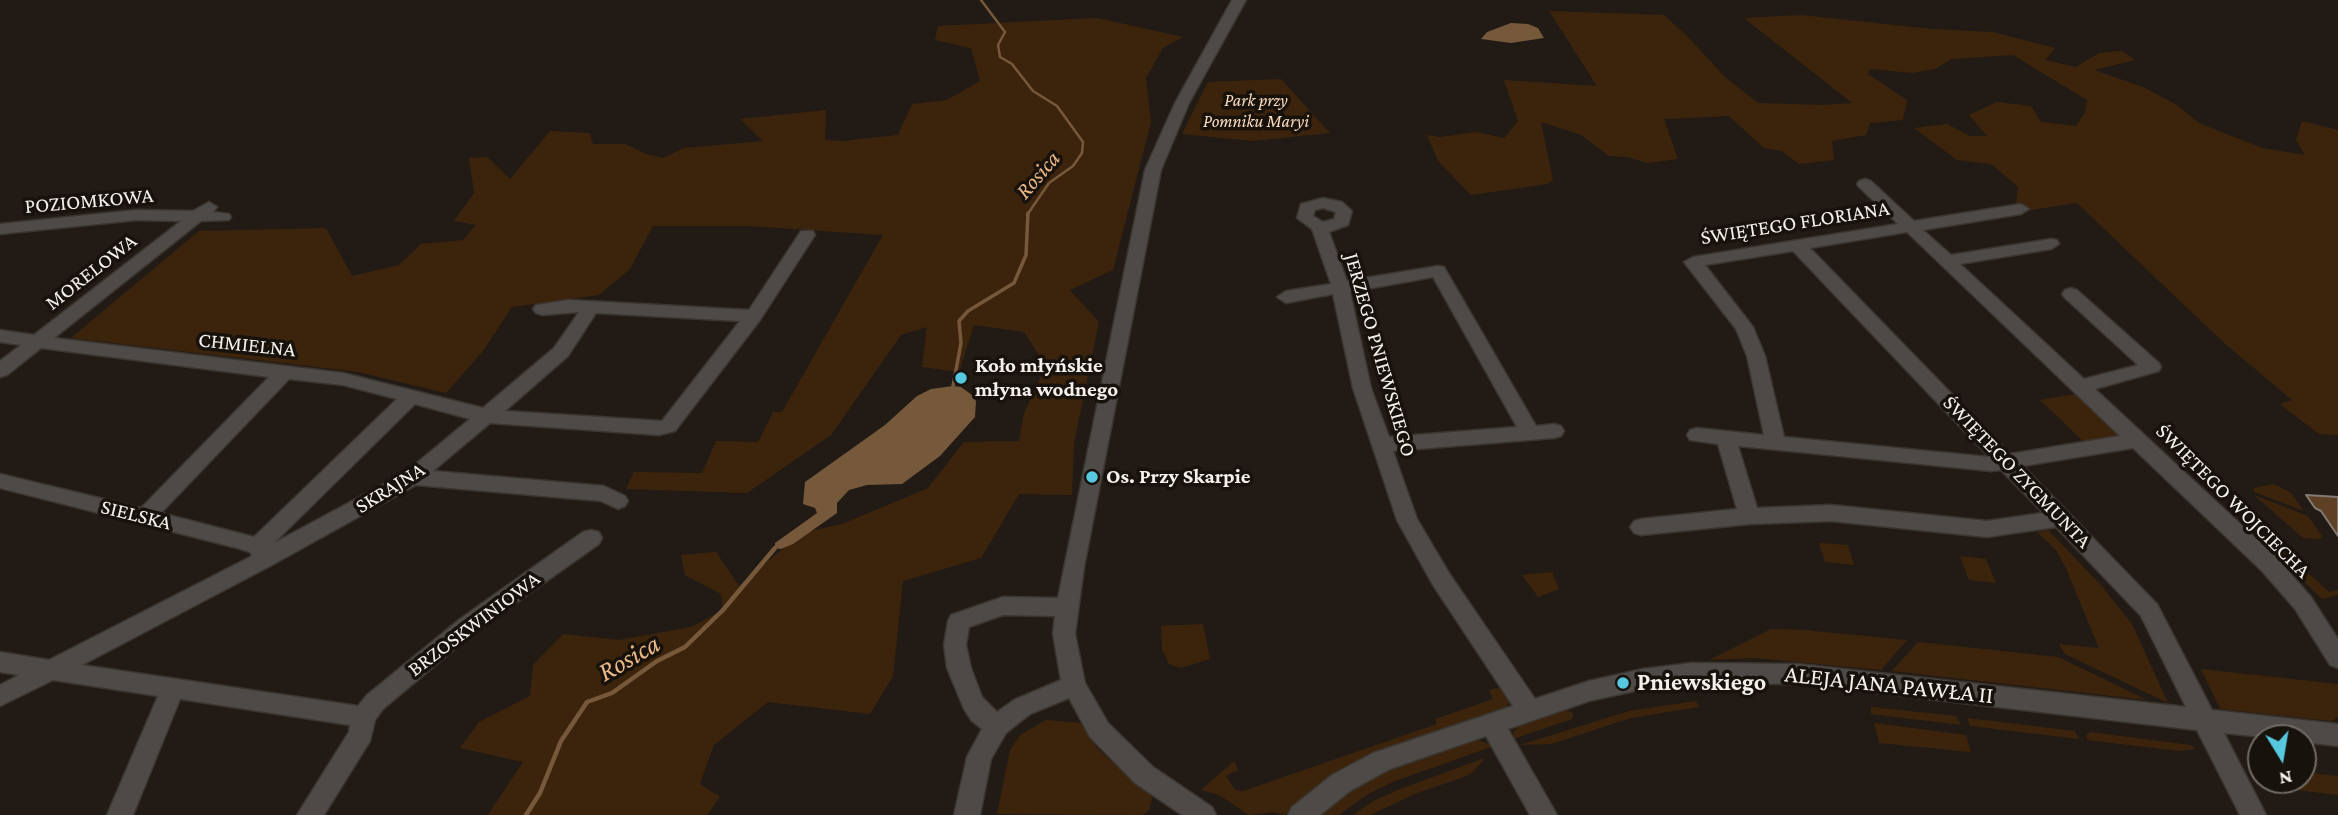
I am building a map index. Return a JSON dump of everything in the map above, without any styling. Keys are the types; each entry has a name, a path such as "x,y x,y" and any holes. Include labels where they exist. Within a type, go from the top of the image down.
{"street":[{"path":"1203,815 1144,775 1110,744 1074,685 1064,646 1066,607 1153,170 1182,103 1239,0"},
{"name":"ŚWIĘTEGO WOJCIECHA","path":"1864,184 2083,386 2288,583 2338,658"},
{"name":"ŚWIĘTEGO FLORIANA","path":"1776,444 1756,356 1744,327 1693,262 2021,209"},
{"name":"POZIOMKOWA","path":"0,229 104,216 210,214"},
{"name":"MORELOWA","path":"0,371 210,214"},
{"name":"JERZEGO PNIEWSKIEGO","path":"1319,227 1338,287 1362,388 1392,482 1415,537 1529,710"},
{"path":"486,416 659,428 668,426 754,316 807,235"},
{"path":"1947,261 2051,244"},
{"name":"ŚWIĘTEGO ZYGMUNTA","path":"1798,246 2010,463 2155,619 2253,815"},
{"path":"1286,297 1438,271 1530,433"},
{"path":"2071,294 2151,363 2152,367 2083,386"},
{"path":"542,309 591,307 754,316"},
{"name":"SKRAJNA","path":"0,696 77,658 261,553 412,477 561,352 591,307"},
{"name":"CHMIELNA","path":"0,336 38,343 343,379 486,416"},
{"path":"145,517 285,372"},
{"name":"SKRAJNA","path":"261,553 412,396"},
{"path":"1381,445 1554,431"},
{"path":"1697,435 1969,463 2010,463 2139,440"},
{"path":"1726,438 1750,516"},
{"path":"412,477 604,494 618,500"},
{"name":"SIELSKA","path":"0,481 145,517 261,553"},
{"path":"1642,527 1750,516 1831,513 1987,529 2062,518"},
{"name":"BRZOSKWINIOWA","path":"310,815 361,734 363,717 386,693 468,625 591,538"},
{"path":"997,726 979,713 965,688 956,645 959,621 1003,606 1066,607"},
{"path":"0,662 363,717"},
{"name":"ALEJA JANA PAWŁA II","path":"1301,815 1329,791 1368,768 1589,691 1643,679 1692,673 1750,672 1862,680 2338,735"},
{"path":"967,815 979,757 997,726 1022,708 1074,685"},
{"path":"120,815 173,689"},
{"path":"1492,723 1544,815"}],"green space":[{"path":"1549,11 1664,15 1725,77 1758,103 1852,103 1744,18 1801,15 1932,29 1993,32 2055,48 2045,60 2076,67 2099,53 2122,51 2135,60 2094,70 2143,87 2177,105 2199,123 2262,148 2305,155 2296,140 2302,121 2338,130 2338,435 2319,434 2280,404 2292,400 2223,342 2077,203 2025,211 2016,203 2018,187 1991,164 1957,160 1914,128 1947,124 1970,136 1987,136 1969,115 1997,102 2031,106 2041,122 2076,126 2085,113 2087,100 2013,55 1951,59 1935,69 1912,73 1870,69 1868,74 1907,100 1903,120 1870,123 1866,135 1832,141 1834,160 1799,164 1782,151 1764,148 1729,116 1664,119 1678,159 1647,163 1628,157 1609,156 1581,135 1541,122 1553,180 1547,184 1471,195 1438,161 1427,135 1440,137 1476,132 1504,138 1518,121 1504,80 1597,86"},
{"path":"1097,18 1183,37 1163,48 1146,78 1151,122 1113,270 1070,290 1099,322 1074,443 1072,495 1019,494 981,558 903,581 893,676 870,714 768,702 714,745 700,784 720,797 707,815 488,815 523,762 460,748 479,722 530,696 533,665 563,634 619,640 691,627 723,610 721,594 685,575 681,555 716,552 739,586 801,533 842,524 928,488 964,442 1019,441 1024,413 1046,366 1024,332 974,325 959,372 922,367 927,327 901,335 831,435 747,493 626,489 634,472 702,473 716,441 758,442 773,412 782,412 883,235 748,226 653,226 630,269 599,295 512,307 483,351 446,393 358,372 71,338 199,231 326,228 352,276 399,265 421,244 463,240 476,225 454,221 474,193 469,158 487,157 510,179 550,131 590,133 593,144 625,144 646,154 663,158 684,148 763,141 740,119 826,110 825,140 842,141 898,135 912,104 947,100 980,81 971,48 935,40 938,26"},
{"name":"Park przy Pomniku Maryi","path":"1281,79 1330,133 1253,141 1182,134 1208,82"},
{"path":"2082,393 2121,434 2085,443 2040,400"},
{"path":"2274,484 2291,493 2304,511 2254,492 2254,488"},
{"path":"2254,495 2308,516 2322,536 2320,539 2303,538"},
{"path":"2048,530 2100,584 2132,624 2168,703 2065,654 2059,644 2099,648 2065,566 2056,550 2037,532"},
{"path":"2267,536 2329,592 2338,590 2338,595 2322,599 2262,540"},
{"path":"1819,543 1848,545 1854,565 1825,562"},
{"path":"1960,556 1986,559 1996,583 1969,580"},
{"path":"1552,572 1559,589 1538,597 1522,575"},
{"path":"1203,624 1210,659 1181,668 1169,664 1162,649 1161,626"},
{"path":"1771,629 1907,640 1881,670 1755,658 1709,660"},
{"path":"1918,642 2058,657 2147,700 1892,671"},
{"path":"2201,669 2338,684 2338,717 2332,721 2220,709"},
{"path":"1489,690 1505,690 1511,699 1505,710 1328,779 1284,815 1274,812 1249,815 1219,795 1201,790 1234,761 1238,770 1226,776 1235,790 1243,791 1437,724 1435,719 1493,699"},
{"path":"1696,701 1699,707 1631,718 1551,744 1520,745 1629,711"},
{"path":"1871,707 1956,716 1961,725 1871,714"},
{"path":"1563,709 1573,713 1572,719 1513,739 1514,732 1521,723"},
{"path":"1967,718 2075,731 2079,739 1970,726"},
{"path":"1046,720 1081,723 1096,747 1115,765 1150,790 1152,799 1149,810 1143,815 997,814 1010,750 1020,735"},
{"path":"1874,723 1966,735 1971,752 1879,743"},
{"path":"2090,732 2190,745 2196,749 2178,751 2088,740 2086,736"},
{"path":"1478,740 1494,746 1395,781 1368,794 1339,815 1317,815 1352,788 1386,771"},
{"path":"1485,758 1473,772 1464,777 1417,793 1370,815 1353,815 1373,801 1400,789"},
{"path":"2317,774 2338,776 2338,795 2317,792"}],"shaded area":[{"path":"1511,23 1528,24 1538,28 1544,38 1511,43 1481,39 1487,32"},
{"path":"961,387 972,395 976,401 975,417 940,456 902,484 867,485 849,490 837,503 837,513 793,544 781,549 775,548 775,543 817,513 815,508 803,504 805,482 885,425 917,396 931,389"}],"building":[{"path":"2306,495 2338,497 2338,536 2321,511 2315,508"}],"waterway":[{"name":"Rosica","path":"981,0 1005,32 998,45 1000,57 1012,64 1033,91 1057,106 1083,142 1082,153 1073,166 1049,183 1028,214"},
{"name":"Rosica","path":"953,386 961,343 959,321 968,311 1014,283 1026,255 1028,214"},
{"name":"Rosica","path":"526,815 540,793 561,741 587,702 612,693 657,661 685,647 723,610 775,548"}],"place":[{"name":"Koło młyńskie młyna wodnego","path":"961,378"},
{"name":"Os. Przy Skarpie","path":"1092,477"},
{"name":"Pniewskiego","path":"1623,683"}]}
